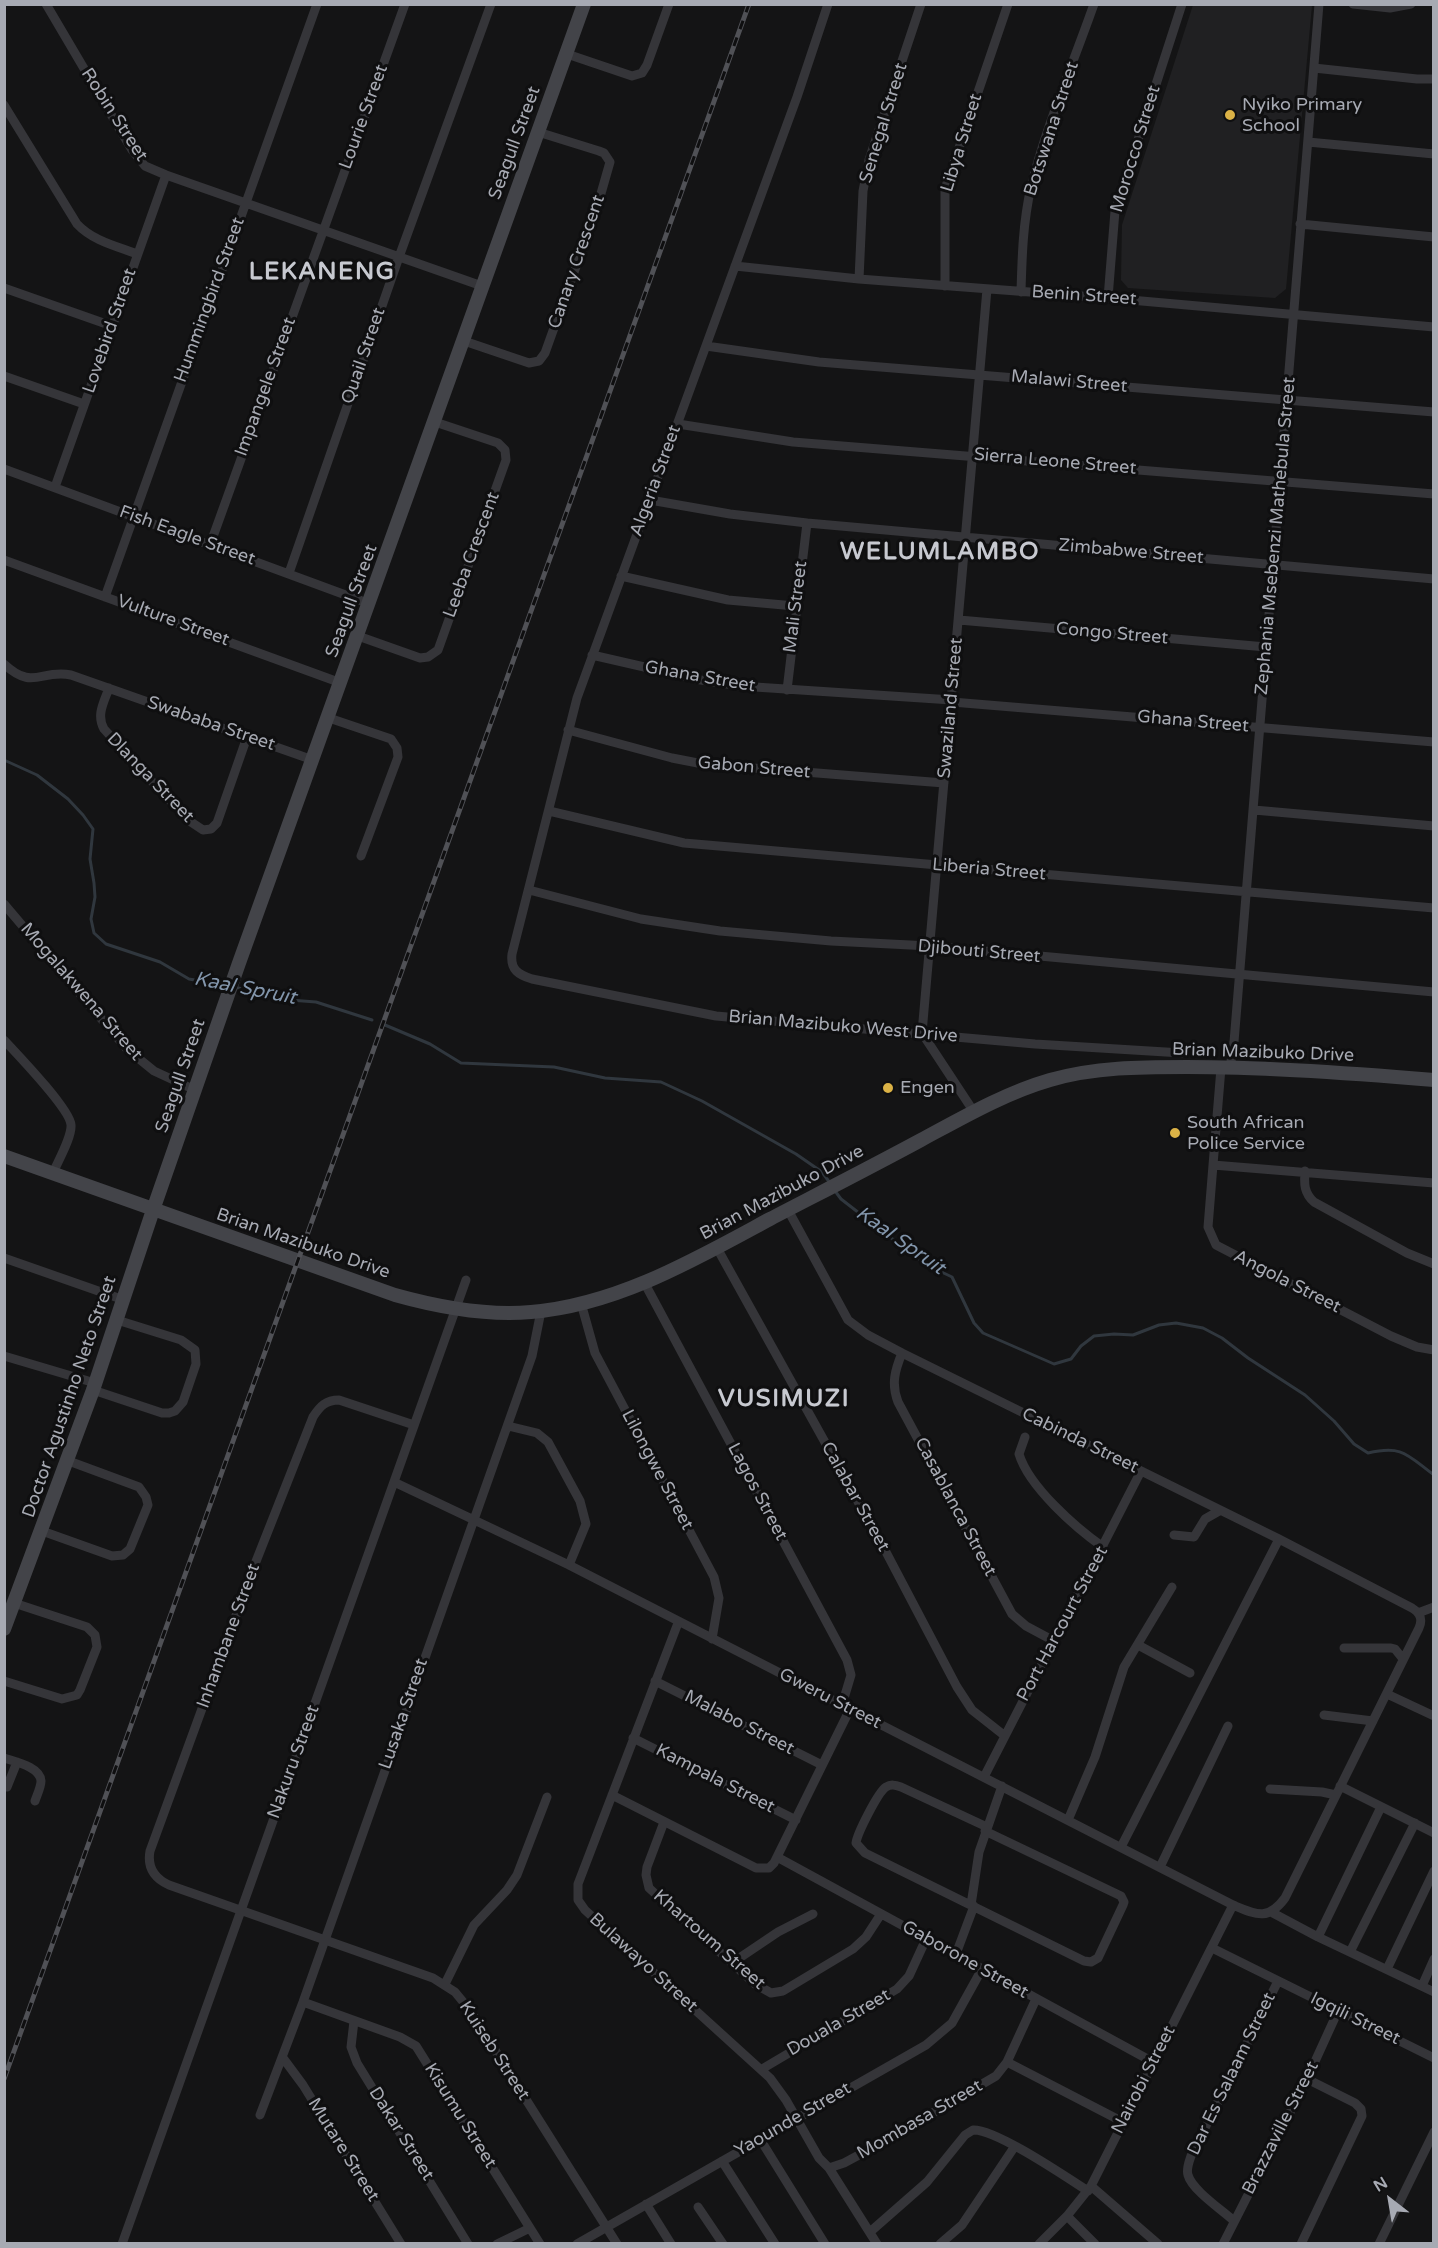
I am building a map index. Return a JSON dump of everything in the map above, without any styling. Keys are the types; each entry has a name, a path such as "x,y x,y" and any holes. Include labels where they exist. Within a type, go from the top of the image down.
{"street":[{"name":"Robin Street","path":"46,4 132,150 145,166 482,286"},
{"name":"Hummingbird Street","path":"105,597 317,4"},
{"name":"Lourie Street","path":"323,230 405,4"},
{"name":"Quail Street","path":"288,573 491,4"},
{"name":"Seagull Street","path":"153,1210 239,963 584,4"},
{"path":"567,54 632,76 637,75 647,65 669,4"},
{"name":"Algeria Street","path":"512,966 512,954 568,730 592,655 706,346 828,4"},
{"name":"Senegal Street","path":"859,279 863,191 869,160 921,4"},
{"name":"Libya Street","path":"945,286 945,189 1008,4"},
{"name":"Botswana Street","path":"1021,292 1023,229 1031,188 1094,4"},
{"name":"Morocco Street","path":"1108,298 1115,211 1182,4"},
{"name":"Zephania Msebenzi Mathebula Street","path":"1226,1068 1240,975 1319,4"},
{"path":"1353,4 1400,8 1411,4"},
{"path":"1314,68 1434,79"},
{"path":"4,105 77,224 97,240 137,254"},
{"name":"Canary Crescent","path":"464,341 529,363 539,361 545,353 592,222 610,168 608,158 599,151 538,132"},
{"path":"1308,142 1434,154"},
{"name":"Lovebird Street","path":"55,487 166,175"},
{"path":"1300,224 1434,237"},
{"name":"Impangele Street","path":"210,545 323,230"},
{"name":"Benin Street","path":"735,266 859,279 1294,313 1434,327"},
{"path":"4,288 112,326"},
{"name":"Swaziland Street","path":"922,1033 987,289"},
{"name":"Malawi Street","path":"706,346 819,362 1434,412"},
{"path":"4,375 84,404"},
{"name":"Leeba Crescent","path":"358,636 420,658 428,657 438,650 506,460 505,450 498,443 435,422"},
{"name":"Sierra Leone Street","path":"678,423 793,442 1434,494"},
{"name":"Fish Eagle Street","path":"4,469 370,604"},
{"name":"Zimbabwe Street","path":"650,500 729,514 807,523 1434,579"},
{"name":"Mali Street","path":"787,690 795,606 807,523"},
{"name":"Vulture Street","path":"4,560 341,683"},
{"path":"621,576 728,600 795,606"},
{"name":"Congo Street","path":"959,620 1266,647"},
{"name":"Ghana Street","path":"592,655 717,683 1434,742"},
{"name":"Swababa Street","path":"4,664 25,678 62,673 313,760"},
{"name":"Dlanga Street","path":"109,688 100,712 100,724 191,822 203,830 211,829 217,823 247,737"},
{"path":"329,718 388,738 396,748 398,757 361,856"},
{"name":"Gabon Street","path":"568,730 672,758 704,764 944,783"},
{"path":"1254,810 1434,826"},
{"name":"Liberia Street","path":"549,811 684,843 1434,908"},
{"name":"Djibouti Street","path":"529,890 641,919 678,926 777,937 930,946 1434,992"},
{"name":"Mogalakwena Street","path":"4,904 131,1054 154,1071 195,1090"},
{"name":"Brian Mazibuko West Drive","path":"512,966 522,976 532,979 693,1013 1035,1044 1182,1053"},
{"path":"922,1033 974,1112"},
{"path":"4,1040 61,1105 70,1119 70,1131 53,1173"},
{"name":"Brian Mazibuko Drive","path":"4,1156 411,1300 491,1312 541,1311 581,1303 644,1282 717,1248 974,1112 1028,1087 1077,1073 1119,1068 1226,1068 1293,1070 1434,1080"},
{"name":"Angola Street","path":"1226,1068 1213,1165 1208,1227 1216,1245 1391,1335 1417,1347 1434,1350"},
{"path":"1213,1165 1434,1183"},
{"path":"1305,1171 1305,1188 1314,1202 1407,1253 1434,1264"},
{"name":"Doctor Agustinho Neto Street","path":"4,1629 94,1386 153,1210"},
{"name":"Cabinda Street","path":"788,1210 848,1320 868,1335 1279,1539 1420,1617"},
{"name":"Calabar Street","path":"717,1248 886,1552 957,1687 972,1710 1005,1736"},
{"path":"4,1258 124,1300"},
{"name":"Nakuru Street","path":"122,2244 466,1280"},
{"name":"Lagos Street","path":"644,1282 847,1660 852,1675 846,1707 822,1765 777,1857"},
{"name":"Lilongwe Street","path":"581,1303 595,1353 714,1577 719,1598 712,1639"},
{"name":"Lusaka Street","path":"260,2115 283,2058 508,1426 532,1356 541,1311"},
{"path":"4,1356 94,1386 162,1413 169,1413 180,1407 196,1364 195,1350 181,1340 117,1320"},
{"name":"Casablanca Street","path":"902,1353 894,1379 898,1402 1012,1614 1026,1626 1054,1641"},
{"name":"Inhambane Street","path":"241,1910 163,1882 151,1869 150,1851 253,1569 313,1417 325,1403 339,1400 414,1425"},
{"path":"508,1426 537,1433 548,1442 580,1501 586,1524 569,1565"},
{"path":"1025,1437 1019,1454 1028,1473 1070,1520 1103,1548"},
{"path":"42,1530 112,1556 123,1555 130,1549 148,1505 139,1487 66,1460"},
{"name":"Port Harcourt Street","path":"984,1777 1141,1471"},
{"name":"Gweru Street","path":"394,1482 569,1565 678,1623 1233,1905 1253,1913 1268,1913 1434,1992"},
{"path":"1174,1534 1194,1537 1205,1519 1219,1511"},
{"path":"1121,1847 1279,1539"},
{"path":"1068,1820 1095,1757 1124,1667 1172,1587"},
{"path":"4,1681 62,1699 72,1697 80,1690 97,1647 95,1635 87,1627 14,1603"},
{"path":"1268,1913 1285,1898 1419,1628 1420,1617 1434,1607"},
{"name":"Bulawayo Street","path":"678,1623 578,1884 578,1900 585,1910 762,2068 779,2089 814,2150 829,2168 877,2244"},
{"path":"1138,1645 1190,1673"},
{"path":"1344,1648 1391,1648 1395,1649 1403,1659"},
{"name":"Malabo Street","path":"655,1681 822,1765"},
{"path":"1387,1694 1434,1716"},
{"path":"1324,1715 1372,1721"},
{"path":"1160,1867 1228,1726"},
{"name":"Kampala Street","path":"633,1738 796,1820"},
{"path":"4,1758 31,1768 39,1775 40,1784 35,1801"},
{"path":"7,1787 17,1762"},
{"path":"900,1786 1118,1894 1124,1902 1101,1954 1091,1962 1083,1961 973,1905 858,1848 856,1839 886,1787 900,1786"},
{"path":"957,1954 973,1905 976,1866 986,1829 1002,1786"},
{"path":"1270,1789 1338,1791 1381,1807 1434,1833"},
{"path":"612,1795 761,1870 769,1868 777,1857"},
{"path":"445,1984 474,1925 507,1890 517,1875 547,1797"},
{"path":"1318,1937 1381,1807"},
{"name":"Khartoum Street","path":"664,1822 647,1867 649,1888 760,1988 771,1993 783,1991 853,1949 866,1937 881,1914"},
{"path":"1350,1952 1415,1823"},
{"name":"Gaborone Street","path":"777,1857 1153,2062"},
{"path":"1387,1969 1434,1871"},
{"name":"Nairobi Street","path":"1039,2244 1067,2216 1090,2188 1233,1905"},
{"name":"Kuiseb Street","path":"241,1910 445,1984 455,1992 469,2009 617,2244"},
{"path":"732,1963 778,1932 813,1914"},
{"name":"Douala Street","path":"762,2068 897,1989 909,1976 926,1940"},
{"name":"Igqili Street","path":"1212,1948 1434,2058"},
{"path":"1422,1986 1434,1959"},
{"name":"Yaounde Street","path":"576,2244 935,2039 958,2013 982,1969"},
{"name":"Dar Es Salaam Street","path":"1234,2221 1194,2184 1188,2175 1188,2166 1278,1981"},
{"name":"Mombasa Street","path":"829,2168 844,2163 884,2142 996,2076 1007,2062 1036,1999"},
{"name":"Kisumu Street","path":"303,2002 409,2041 416,2046 540,2244"},
{"name":"Brazzaville Street","path":"1223,2244 1338,2011"},
{"name":"Dakar Street","path":"354,2021 351,2047 357,2063 468,2244"},
{"name":"Mutare Street","path":"283,2058 303,2085 401,2244"},
{"path":"1007,2062 1123,2122"},
{"path":"1301,2244 1362,2115 1355,2103 1306,2079"},
{"path":"870,2232 927,2182 970,2131 985,2131 1090,2188 1158,2244"},
{"path":"1379,2244 1434,2132"},
{"path":"760,2139 825,2244"},
{"path":"940,2244 962,2225 1015,2146"},
{"path":"722,2161 775,2244"},
{"path":"646,2204 671,2244"},
{"path":"698,2207 723,2244"},
{"path":"1067,2216 1095,2244"},
{"path":"497,2244 530,2228"}],"shaded area":[{"name":"Nyiko Primary School","path":"1193,5 1312,5 1286,289 1275,298 1128,288 1121,280 1122,225"}],"waterway":[{"name":"Kaal Spruit","path":"4,760 37,775 68,799 93,829 90,859 95,897 91,919 94,933 106,944 160,962 189,979 228,986"},
{"name":"Kaal Spruit","path":"234,987 290,1000 316,1002 372,1020"},
{"name":"Kaal Spruit","path":"385,1025 430,1044 461,1063 554,1067 605,1078 661,1082 702,1101 796,1154 822,1172 830,1183"},
{"name":"Kaal Spruit","path":"835,1191 841,1199 908,1251 929,1266 952,1277 974,1323 983,1333 1054,1364 1071,1359 1081,1346 1094,1336 1133,1335 1159,1325 1176,1323 1203,1328 1222,1338 1305,1395 1334,1421 1354,1444 1368,1453 1389,1450 1404,1453 1434,1475"}],"railway":[{"path":"4,2079 749,4"}],"place":[{"name":"Nyiko Primary School","path":"1230,115"},
{"name":"Engen","path":"888,1088"},
{"name":"South African Police Service","path":"1175,1133"}],"district":[{"name":"LEKANENG","path":"322,273"},
{"name":"WELUMLAMBO","path":"940,553"},
{"name":"VUSIMUZI","path":"784,1400"}]}
